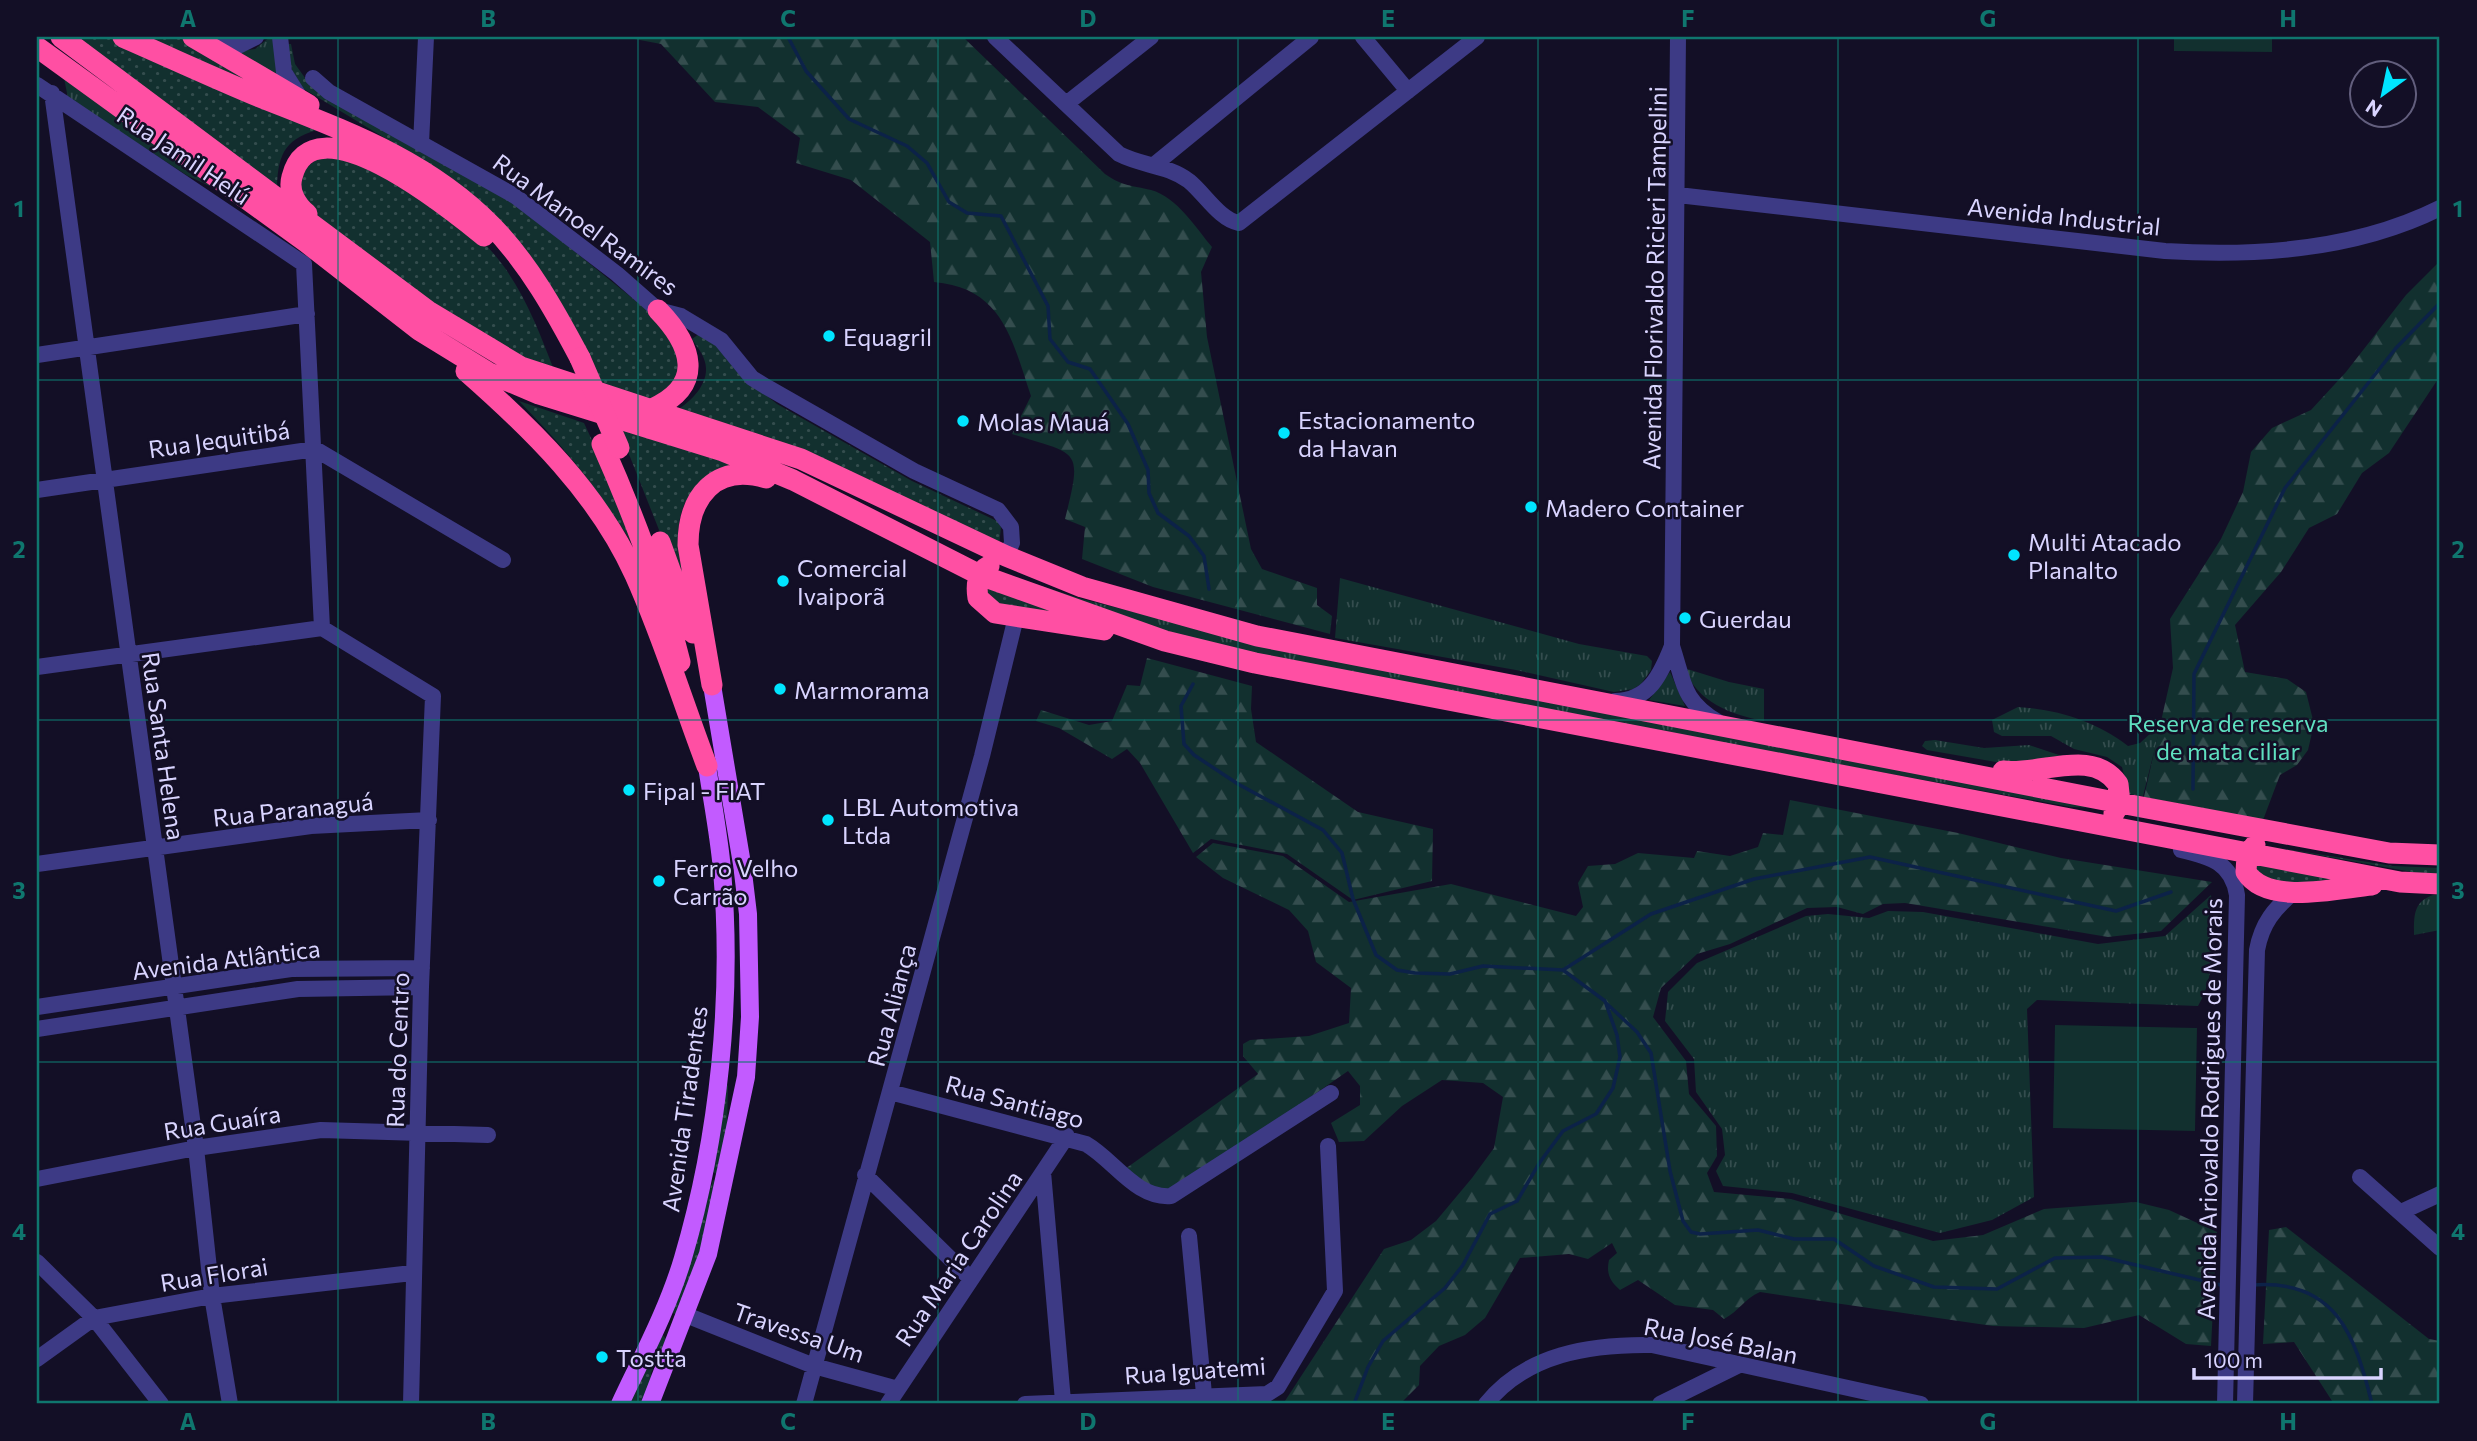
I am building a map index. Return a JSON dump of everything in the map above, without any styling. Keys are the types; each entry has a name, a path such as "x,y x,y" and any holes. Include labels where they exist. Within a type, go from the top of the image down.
{"highway":[{"path":"61,37 428,312 521,367 802,460 992,565 1083,587 1257,636 2389,853"},
{"path":"123,37 260,96 351,131"},
{"path":"196,39 438,179 493,227 546,295 610,446 663,596 706,766"},
{"path":"37,47 306,242 419,330 528,428 580,486 635,574 706,766"},
{"path":"351,253 300,208 292,193 291,180 295,166 315,148 330,147 349,151 375,162 448,207 484,237 536,301 574,361"},
{"path":"652,409 675,397 682,389 688,370 680,335 657,310"},
{"path":"419,330 489,373 539,394 723,451 793,480 849,509"},
{"path":"610,446 654,526 712,685"},
{"path":"712,685 688,545 688,522 704,490 722,477 747,473 849,509 992,565 1165,641"},
{"path":"992,565 976,586 978,598 985,607 995,613 1165,641 1255,663 2247,855 2400,882 2440,884"},
{"path":"1936,767 1947,763 2011,772 2094,765 2111,774 2119,784 2120,803 2115,812 2101,818 2057,817"},
{"path":"2400,882 2279,892 2255,883 2246,872 2247,855 2251,847 2265,843 2440,855"}],"main road":[{"name":"Avenida Tiradentes","path":"650,1404 708,1254 746,1077 749,1027 748,926 742,864 712,685"},
{"name":"Avenida Tiradentes","path":"620,1404 682,1260 701,1174 724,1018 725,915 722,866 706,766"},
{"path":"722,866 742,864"},
{"path":"701,1174 726,1179"},
{"path":"657,1322 683,1323"}],"street":[{"path":"196,39 232,46 256,37"},
{"path":"280,37 284,72 303,100"},
{"path":"421,144 426,37"},
{"path":"995,37 1119,154 1134,162 1154,165 1181,175 1233,222 1247,219 1476,37"},
{"path":"1066,104 1150,37"},
{"path":"1154,165 1311,37"},
{"path":"1363,37 1408,91"},
{"name":"Avenida Florivaldo Ricieri Tampelini","path":"1678,37 1672,646 1688,698 1700,711 1726,726"},
{"name":"Rua Manoel Ramires","path":"313,78 330,92 515,196 617,275 657,310 681,316 721,340 752,378 914,471 998,510 1011,527 1012,543 992,565"},
{"name":"Rua Jamil Helú","path":"37,85 304,264 307,314"},
{"name":"Rua Santa Helena","path":"52,93 84,349 196,1148 212,1296 230,1404"},
{"name":"Avenida Industrial","path":"1678,195 2165,251 2224,254 2291,249 2352,239 2399,226 2440,208"},
{"path":"37,355 307,314 322,628 37,667"},
{"name":"Rua Jequitibá","path":"37,490 315,449 503,560"},
{"name":"Rua Aliança","path":"804,1404 982,756 1016,617"},
{"name":"Rua do Centro","path":"322,628 433,696 412,1273 411,1404"},
{"name":"Avenida Florivaldo Ricieri Tampelini","path":"1595,701 1623,701 1643,694 1661,671 1672,646"},
{"name":"Rua Paranaguá","path":"37,864 312,826 429,820"},
{"name":"Avenida Ariovaldo Rodrigues de Morais","path":"2141,835 2147,841 2212,857 2230,870 2235,881 2237,990 2225,1404"},
{"name":"Avenida Ariovaldo Rodrigues de Morais","path":"2245,1404 2257,950 2261,928 2277,906 2294,891"},
{"name":"Avenida Atlântica","path":"37,1007 290,970 422,968"},
{"path":"37,1029 176,1010 298,989 421,987"},
{"name":"Rua Santiago","path":"890,1092 1067,1136 1103,1154 1144,1192 1158,1197 1171,1196 1331,1093"},
{"name":"Rua Guaíra","path":"37,1179 196,1148 321,1130 488,1135"},
{"name":"Rua Maria Carolina","path":"888,1404 1067,1136"},
{"name":"Rua Iguatemi","path":"1025,1404 1204,1394 1267,1394 1278,1387 1335,1291 1328,1146"},
{"path":"1043,1172 1062,1401"},
{"path":"865,1175 971,1279"},
{"path":"2360,1177 2440,1248"},
{"path":"2401,1212 2440,1194"},
{"path":"1189,1236 1204,1394"},
{"path":"37,1262 94,1318 161,1404"},
{"name":"Rua Florai","path":"37,1359 94,1318 212,1296 412,1273"},
{"name":"Travessa Um","path":"683,1323 814,1366 898,1389"},
{"name":"Rua José Balan","path":"1486,1404 1508,1381 1548,1359 1597,1346 1651,1345 1921,1404"},
{"path":"1660,1404 1739,1365"}],"green space":[{"path":"72,37 110,37 321,129 300,137 287,148 282,155 277,187"},
{"path":"141,37 183,37 278,94"},
{"path":"270,37 276,37 280,78 235,52 255,49"},
{"path":"624,37 963,37 1105,174 1123,183 1151,190 1178,206 1212,247 1201,272 1207,337 1251,549 1262,569 1317,588 1317,605 1332,616 1330,634 1153,587 1082,559 1085,527 1065,519 1074,466 1063,451 1012,434 1031,396 1010,337 990,306 976,294 957,286 934,282 930,242 851,180 796,163 800,138 758,107 715,102 661,44"},
{"path":"2174,37 2272,37 2272,52 2174,51"},
{"path":"287,44 291,44 295,64 308,82 473,177 527,213 658,319 680,349 678,380 651,400 604,389 563,307 521,245 446,175 304,89 292,70"},
{"path":"64,78 216,189 188,176 68,98"},
{"path":"325,155 362,165 385,176 476,236 514,281 554,370 490,344 315,216 304,198 301,182 307,168"},
{"name":"Reserva de reserva de mata ciliar","path":"2440,261 2440,376 2389,453 2362,473 2337,514 2309,528 2281,572 2235,625 2245,672 2287,679 2306,692 2314,724 2308,750 2297,765 2280,775 2263,820 2144,797 2173,668 2170,619 2221,539 2243,492 2251,452 2272,428 2311,410 2346,372 2406,295"},
{"path":"699,334 710,338 748,381 777,404 912,481 997,521 1001,527 999,546 680,408 701,387 706,374 703,356 692,339"},
{"path":"519,401 584,423 617,494 645,565 587,478"},
{"path":"619,429 734,463 711,476 694,490 684,504 678,538 688,603"},
{"path":"1003,574 1082,599 1245,640 2099,808 2071,807 1375,679 1163,633"},
{"path":"1340,578 1579,644 1647,656 1652,661 1651,670 1641,684 1633,689 1614,692 1516,670 1335,638"},
{"path":"985,586 1060,614 991,605"},
{"path":"1147,658 1252,686 1251,709 1256,742 1358,812 1433,829 1432,881 1353,900 1287,854 1211,839 1193,853 1140,763 1127,749 1112,759 1059,728 1036,721 1041,710 1089,725 1112,721 1127,685 1140,686"},
{"path":"1684,668 1729,682 1764,689 1764,721 1739,715 1706,698 1690,680"},
{"path":"1670,672 1685,706 1649,700"},
{"path":"2018,707 2076,718 2103,730 2128,746 2140,743 2152,732 2159,732 2143,796 2129,794 2122,767 2107,757 2074,749 2051,736 2002,736 1994,732 1992,720"},
{"path":"1935,740 1984,748 2029,745 2071,759 2019,766 1927,750 1922,746 1925,741"},
{"path":"1790,800 1958,833 2061,858 2212,882 2161,931 2108,937 1905,903 1883,904 1863,914 1837,907 1807,908 1730,944 1697,954 1661,988 1653,1017 1686,1061 1689,1094 1716,1126 1717,1156 1707,1173 1714,1192 1791,1199 1933,1241 1983,1235 2044,1209 2136,1202 2169,1210 2217,1232 2211,1346 2186,1344 2139,1315 2084,1328 1993,1326 1760,1292 1724,1319 1713,1310 1675,1305 1638,1280 1620,1290 1611,1280 1609,1273 1609,1260 1617,1253 1612,1243 1588,1259 1569,1254 1520,1258 1485,1318 1465,1335 1439,1346 1420,1366 1419,1385 1400,1404 1283,1404 1384,1249 1411,1240 1436,1221 1494,1148 1503,1097 1483,1083 1442,1080 1402,1106 1364,1141 1339,1142 1331,1123 1360,1105 1360,1086 1348,1071 1257,1134 1167,1190 1155,1189 1125,1169 1258,1074 1243,1056 1243,1044 1250,1040 1309,1036 1349,1023 1351,988 1316,962 1308,931 1289,910 1223,878 1196,857 1213,843 1283,856 1349,902 1451,884 1576,916 1583,907 1578,883 1588,866 1615,864 1638,853 1694,858 1697,851 1730,856 1758,847 1763,833 1783,835"},
{"path":"2274,847 2393,866 2440,868 2440,877"},
{"path":"2253,862 2350,878 2304,884 2262,879"},
{"path":"2211,895 2211,967 2198,1006 2037,1000 2027,1009 2034,1197 1992,1220 1940,1233 1792,1193 1723,1186 1716,1171 1725,1155 1722,1129 1696,1092 1694,1059 1665,1021 1668,992 1697,963 1806,916 1828,914 1869,918 1888,911 1923,912 2098,944 2165,936"},
{"path":"2440,895 2440,930 2414,935 2416,910 2426,898"},
{"path":"2055,1025 2197,1028 2195,1131 2053,1128"},
{"path":"728,1085 727,1129 716,1174 712,1171 725,1087"},
{"path":"713,1180 716,1181 707,1239 676,1315 671,1311"},
{"path":"2286,1227 2429,1339 2440,1341 2440,1404 2334,1404 2294,1342 2263,1344 2269,1230"},
{"path":"662,1334 666,1339 651,1373 653,1386 644,1404 629,1404"}],"waterway":[{"path":"788,37 806,71 849,119 907,146 927,163 949,202 967,213 1001,216 1048,306 1050,339 1068,362 1090,369 1128,424 1148,470 1149,493 1158,513 1189,536 1204,556 1209,589"},
{"path":"2193,789 2194,674 2285,488 2396,348 2440,303"},
{"path":"1193,684 1181,706 1184,744 1194,755 1238,784 1323,830 1342,853 1353,899 1376,955 1397,970 1415,973 1450,974 1483,966 1563,970 1605,1001 1617,1035 1620,1057 1613,1088 1596,1114 1563,1131 1540,1162 1517,1201 1490,1214 1463,1265 1445,1288 1383,1341 1368,1367 1354,1404"},
{"path":"1563,970 1651,914 1754,879 1870,857 2116,911 2171,892"},
{"path":"1606,1003 1637,1032 1651,1053 1670,1171 1683,1221 1691,1232 1700,1234 1758,1230 1794,1239 1834,1239 1874,1266 1934,1287 1997,1289 2055,1258 2102,1257 2221,1285"},
{"path":"2253,1285 2281,1286 2304,1291 2323,1302 2349,1334 2372,1404"}],"place":[{"name":"Equagril","path":"829,336"},
{"name":"Molas Mauá","path":"963,421"},
{"name":"Estacionamento da Havan","path":"1284,433"},
{"name":"Madero Container","path":"1531,507"},
{"name":"Multi Atacado Planalto","path":"2014,555"},
{"name":"Comercial Ivaiporã","path":"783,581"},
{"name":"Guerdau","path":"1685,618"},
{"name":"Marmorama","path":"780,689"},
{"name":"Fipal - FIAT","path":"629,790"},
{"name":"LBL Automotiva Ltda","path":"828,820"},
{"name":"Ferro Velho Carrão","path":"659,881"},
{"name":"Tostta","path":"602,1357"}]}
